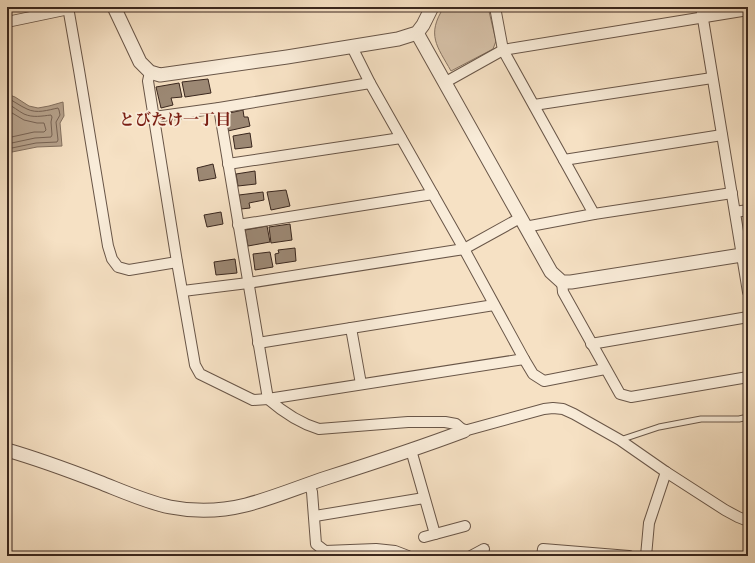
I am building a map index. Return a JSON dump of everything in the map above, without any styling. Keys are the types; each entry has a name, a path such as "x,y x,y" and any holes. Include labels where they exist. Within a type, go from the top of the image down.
{"street":[{"path":"114,7 140,62 150,72 160,75 398,40 417,33 432,7"},
{"path":"495,7 503,50 594,214"},
{"path":"701,7 735,212 745,255 748,292"},
{"path":"7,22 69,8 108,246 112,259 118,267 129,270 177,262"},
{"path":"444,83 503,50 748,10"},
{"path":"417,33 551,272 562,282 563,292 620,394 631,397 748,377"},
{"path":"352,47 370,83 464,249 524,359 534,374 544,381 605,369"},
{"path":"150,72 148,81 177,262 195,365 200,374 253,400 268,399 524,359"},
{"path":"534,105 712,78"},
{"path":"154,117 219,108 370,83"},
{"path":"219,108 268,399 280,410 291,417 318,429 408,422 445,422 456,424 464,431"},
{"path":"564,160 722,135"},
{"path":"228,164 401,138"},
{"path":"182,291 464,249 523,223 732,193"},
{"path":"238,226 433,194"},
{"path":"735,212 748,210"},
{"path":"562,282 571,282 745,255"},
{"path":"258,343 494,305"},
{"path":"591,344 748,317"},
{"path":"351,328 361,384"},
{"path":"7,450 55,465 170,507 206,510 225,509 262,500 464,431 544,409 553,408 562,409 574,414 620,440 725,510 748,521"},
{"path":"410,450 435,534"},
{"path":"646,556 649,524 666,472"},
{"path":"309,484 312,492 315,516 316,544 325,551 376,549 395,551 408,556"},
{"path":"315,516 424,498"},
{"path":"424,537 465,526"},
{"path":"472,556 484,549"},
{"path":"542,556 543,549 629,556"}],"lane":[{"path":"620,440 659,427 701,419 739,419 748,417"}],"shaded area":[{"path":"444,7 488,7 496,41 493,49 451,71 438,47 435,33 436,25"}],"water":[{"path":"7,94 29,106 38,108 63,102 64,116 60,123 62,146 37,147 7,153"}],"building":[{"path":"208,79 211,93 185,97 182,82"},
{"path":"179,83 182,97 171,98 173,105 161,108 156,87"},
{"path":"243,110 244,117 248,117 250,126 228,131 225,114"},
{"path":"250,133 252,147 235,149 233,136"},
{"path":"213,164 216,178 199,181 197,168"},
{"path":"255,171 256,184 238,186 236,174"},
{"path":"286,190 290,206 271,210 267,192"},
{"path":"263,192 264,200 249,203 250,208 241,209 239,195"},
{"path":"221,212 223,224 207,227 204,215"},
{"path":"290,224 292,240 271,243 269,227"},
{"path":"267,226 270,242 248,246 245,230"},
{"path":"295,248 296,261 276,264 275,254 279,253 278,250"},
{"path":"270,252 273,267 255,270 253,254"},
{"path":"235,259 237,273 216,275 214,262"}],"district":[{"name":"とびたけ一丁目","path":"175,120"}]}
